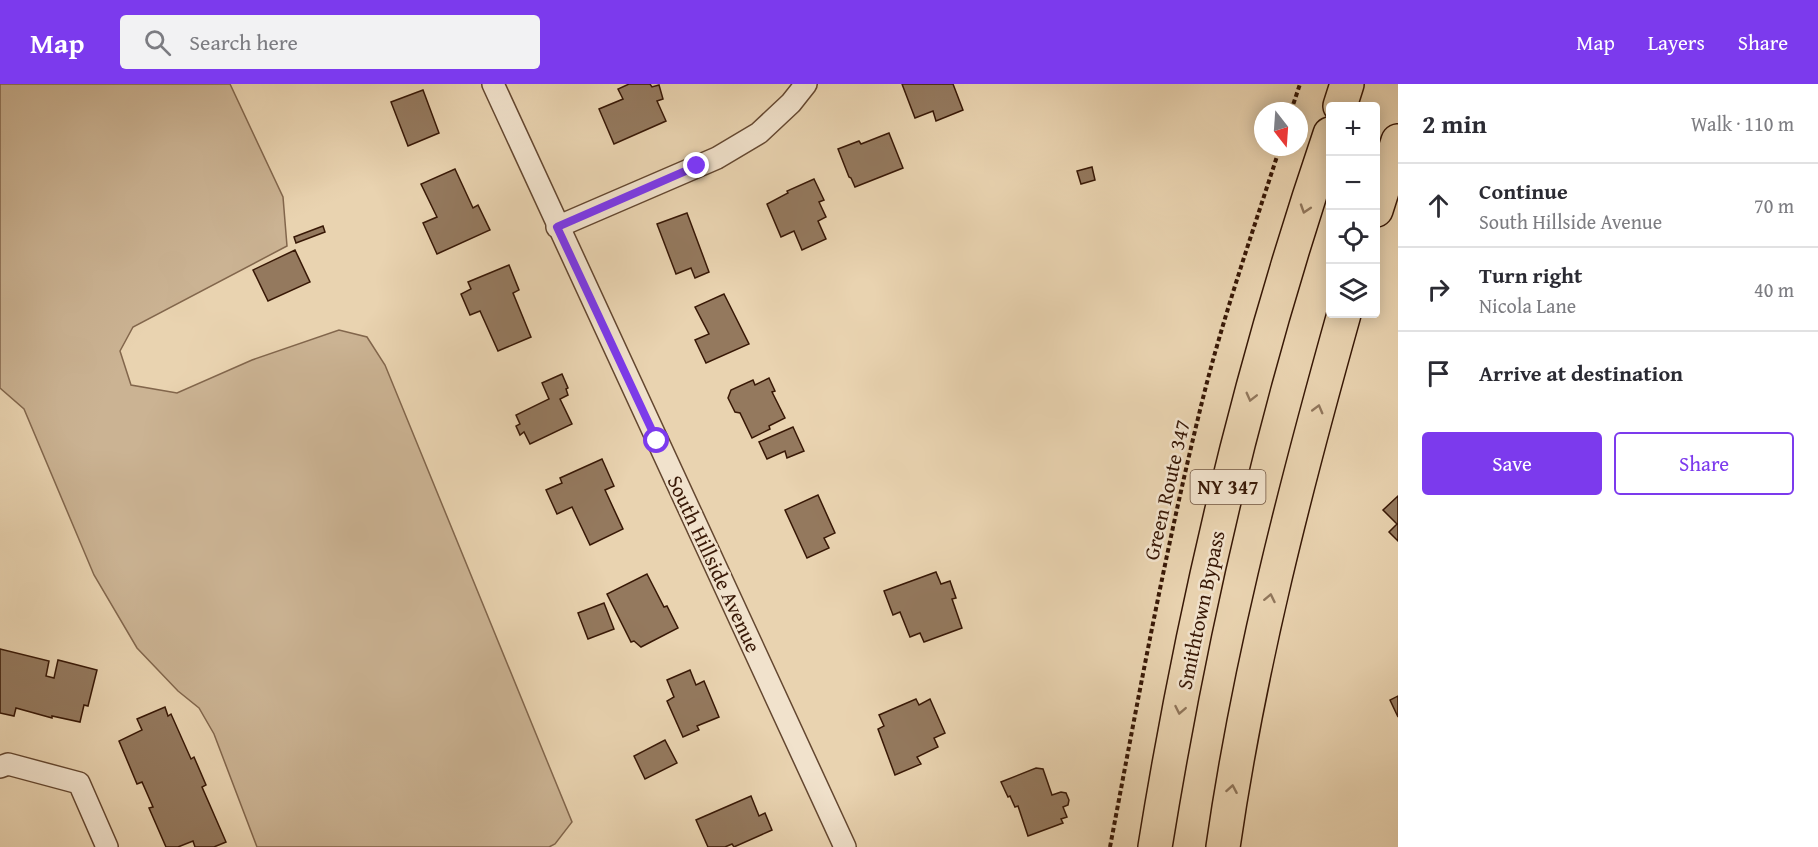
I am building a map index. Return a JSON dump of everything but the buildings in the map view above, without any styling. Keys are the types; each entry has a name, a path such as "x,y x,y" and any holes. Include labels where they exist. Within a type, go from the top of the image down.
{"highway":[{"path":"1341,102 1347,84"},
{"path":"1380,197 1398,141"},
{"name":"Smithtown Bypass","path":"1155,847 1179,715 1230,477 1278,297 1326,146"},
{"name":"NY 347","path":"1223,847 1242,738 1277,566 1343,318"}],"street":[{"name":"South Hillside Avenue","path":"493,84 845,847"},
{"path":"557,227 717,158 759,133 792,103 806,84"},
{"path":"0,766 8,764 79,783 107,847"}],"path":[{"path":"1294,102 1300,84"},
{"name":"Green Route 347","path":"1110,847 1151,627 1205,391 1277,156"}],"shaded area":[{"path":"0,84 230,84 283,197 287,246 133,327 120,351 131,385 177,393 252,360 339,330 367,337 385,365 572,822 555,844 549,847 257,847 214,734 199,708 178,691 137,648 94,575 24,409 0,388"}],"route":[{"path":"657,441 557,227 697,166"}]}
